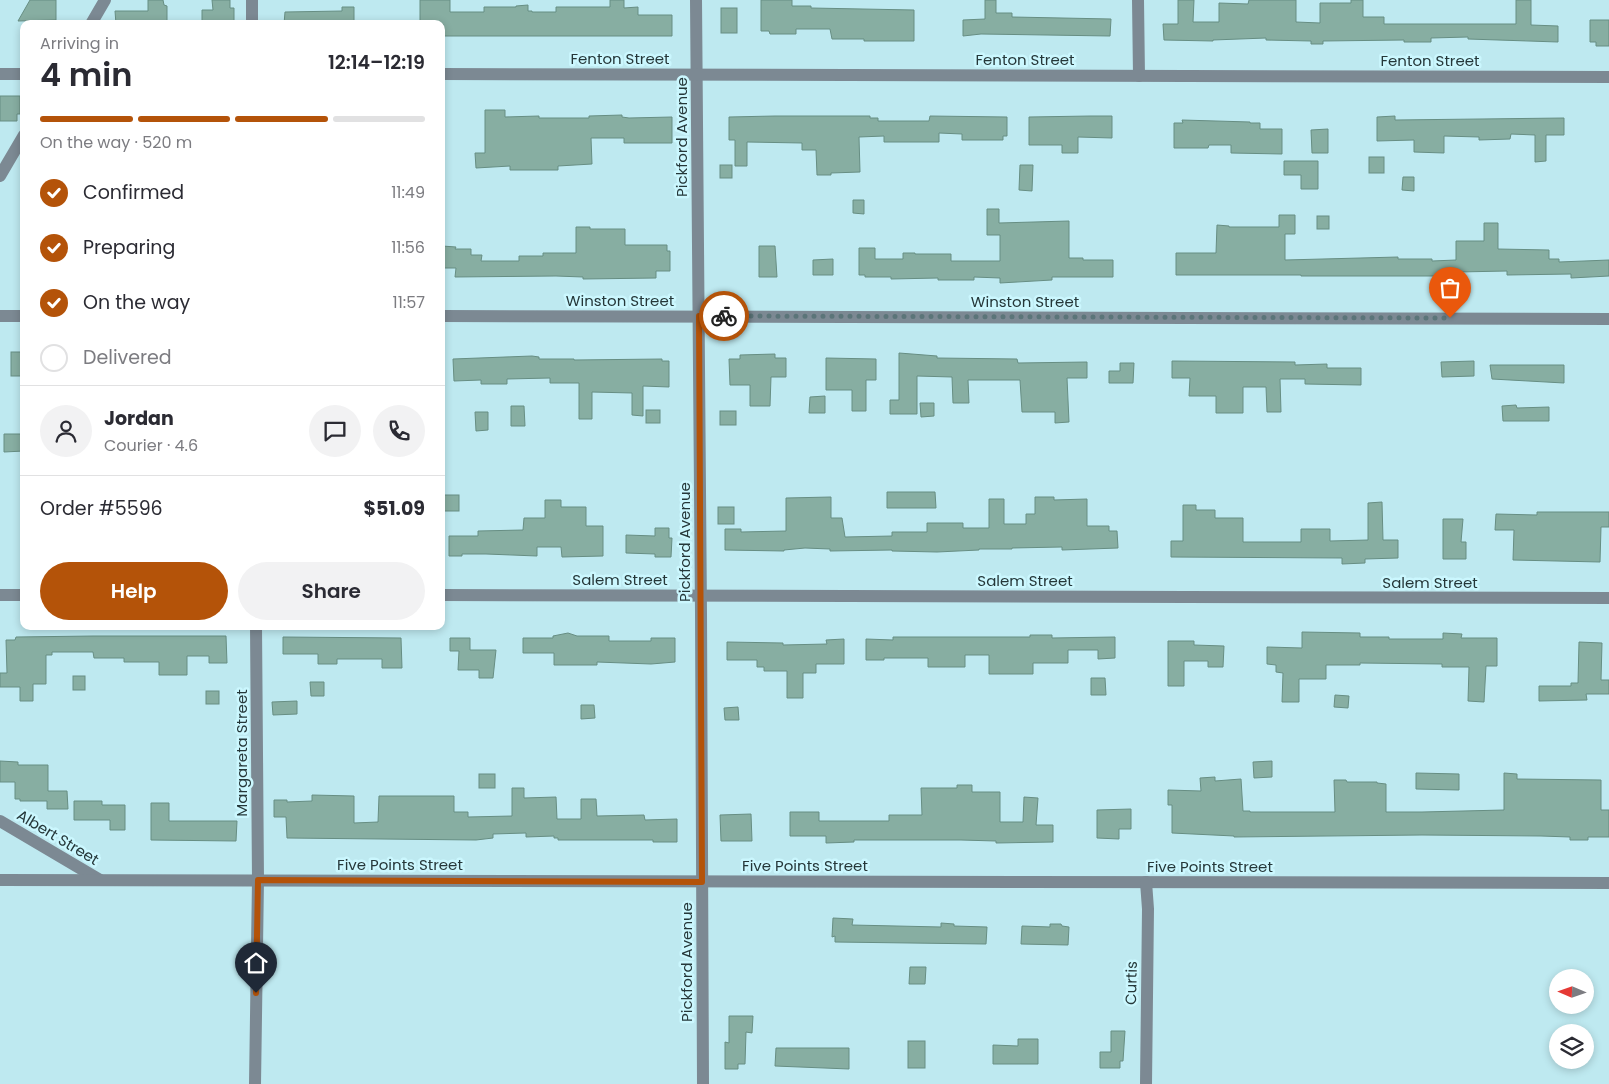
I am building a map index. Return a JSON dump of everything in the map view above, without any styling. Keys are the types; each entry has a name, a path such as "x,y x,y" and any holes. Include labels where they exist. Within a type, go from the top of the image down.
{"street":[{"path":"94,20 105,0"},
{"path":"252,0 252,20"},
{"name":"Pickford Avenue","path":"696,0 703,1084"},
{"path":"1138,0 1139,76"},
{"path":"0,74 20,74"},
{"name":"Fenton Street","path":"445,74 1609,77"},
{"path":"0,176 4,161 20,140"},
{"path":"0,316 20,316"},
{"name":"Winston Street","path":"445,316 1609,319"},
{"path":"0,595 20,595"},
{"name":"Salem Street","path":"445,596 1609,598"},
{"name":"Margareta Street","path":"255,1084 258,880 256,630"},
{"name":"Albert Street","path":"0,821 100,880"},
{"name":"Five Points Street","path":"0,880 1609,883"},
{"name":"Curtis","path":"1146,882 1148,909 1146,1084"}],"building":[{"path":"30,0 56,0 56,20 18,21"},
{"path":"148,0 163,0 164,5 167,6 167,20 116,20 115,11 148,11"},
{"path":"212,0 230,0 230,8 234,8 234,20 202,20 202,10 213,10"},
{"path":"420,0 450,0 450,12 484,12 484,7 528,5 528,11 532,12 556,12 556,7 610,7 610,0 624,0 624,8 638,7 638,15 672,15 672,36 445,36 445,20 420,20"},
{"path":"761,0 792,0 792,6 811,6 811,8 914,10 914,41 832,39 830,29 796,29 796,34 770,34 769,31 761,31"},
{"path":"985,0 996,0 996,13 1012,13 1012,17 1111,19 1110,36 981,34 963,36 963,20 985,19"},
{"path":"1178,0 1194,0 1193,22 1219,22 1219,3 1248,4 1249,0 1296,0 1296,22 1320,23 1320,3 1351,3 1351,0 1363,0 1363,17 1384,17 1384,24 1516,24 1516,0 1531,0 1531,25 1558,26 1558,42 1468,39 1468,37 1431,38 1431,42 1404,42 1404,40 1323,41 1323,44 1311,44 1311,41 1266,40 1266,38 1213,41 1164,40 1163,24 1178,24"},
{"path":"342,7 354,7 354,20 284,20 285,12 342,11"},
{"path":"721,8 737,8 737,33 721,33"},
{"path":"1590,20 1609,20 1609,46 1596,46 1596,42 1590,42"},
{"path":"0,96 20,96 20,114 17,114 17,121 0,121"},
{"path":"485,110 505,110 505,117 589,118 589,116 622,115 622,117 629,118 672,117 672,143 624,143 624,138 591,138 592,164 558,166 558,170 510,170 510,166 476,168 475,153 485,153"},
{"path":"870,116 870,118 878,118 878,121 929,121 930,116 1007,117 1007,136 1003,136 1003,140 962,140 962,134 939,133 939,142 884,142 884,136 859,137 860,172 831,173 831,175 817,175 816,150 802,150 802,143 747,142 747,166 735,166 735,140 729,140 729,117"},
{"path":"1112,116 1112,138 1078,137 1078,153 1062,153 1062,145 1029,145 1029,117"},
{"path":"1395,116 1395,120 1564,118 1564,135 1546,135 1546,161 1535,162 1535,135 1511,134 1510,139 1479,140 1479,137 1444,136 1444,153 1414,152 1414,140 1377,141 1377,117"},
{"path":"1182,120 1250,122 1260,123 1260,129 1282,129 1282,154 1231,153 1231,145 1209,145 1208,148 1174,148 1174,123 1183,123"},
{"path":"1328,129 1328,153 1312,153 1311,130"},
{"path":"1369,157 1384,157 1384,173 1369,173"},
{"path":"1284,161 1318,161 1318,189 1301,189 1301,175 1284,175"},
{"path":"720,165 732,165 732,178 720,178"},
{"path":"1020,165 1033,165 1032,191 1019,190"},
{"path":"1403,177 1414,177 1414,191 1402,190"},
{"path":"853,200 864,200 864,214 853,213"},
{"path":"987,209 999,209 999,223 1069,221 1069,258 1113,260 1113,277 1052,277 1052,280 1000,283 1000,278 974,277 974,280 938,280 938,278 891,279 891,277 865,277 865,275 859,275 859,248 875,248 875,259 903,259 903,253 915,253 951,254 951,261 1000,261 1000,235 987,235"},
{"path":"1279,215 1295,215 1295,234 1285,234 1285,260 1398,257 1398,259 1432,259 1432,261 1456,260 1456,241 1484,241 1484,223 1498,223 1498,249 1549,250 1549,259 1559,259 1559,262 1609,260 1609,276 1571,278 1571,274 1507,275 1507,271 1458,272 1458,277 1176,275 1176,253 1216,253 1217,225 1229,227 1279,227"},
{"path":"1317,216 1329,216 1329,229 1317,229"},
{"path":"576,227 625,229 625,245 667,245 667,251 670,251 670,271 656,271 656,278 583,279 583,277 556,276 455,277 456,268 445,268 445,246 456,247 455,249 471,249 471,255 482,255 481,261 519,261 519,256 543,256 543,253 576,253"},
{"path":"759,246 775,246 777,277 759,277"},
{"path":"833,259 833,275 813,275 813,260"},
{"path":"11,352 20,352 20,376 11,376"},
{"path":"899,353 937,356 937,358 1017,359 1018,363 1087,362 1087,378 1067,378 1069,422 1055,423 1055,412 1022,412 1020,380 968,380 969,403 953,403 952,377 917,376 917,414 890,414 890,400 899,400"},
{"path":"775,354 775,358 786,358 786,377 771,377 770,406 750,406 750,385 730,385 729,359 740,359 740,355"},
{"path":"539,357 539,359 574,360 662,359 662,361 669,361 669,387 643,386 643,416 632,415 632,393 592,392 592,419 579,419 579,383 550,383 550,378 507,379 507,384 481,384 481,380 454,381 453,359"},
{"path":"826,358 876,359 876,380 866,380 866,411 852,411 852,390 826,390"},
{"path":"1172,361 1295,362 1295,365 1327,364 1327,368 1361,368 1361,385 1305,384 1305,379 1280,379 1281,412 1267,412 1266,387 1243,387 1243,413 1216,413 1216,396 1189,396 1190,378 1172,378"},
{"path":"1474,361 1474,376 1442,377 1441,362"},
{"path":"1120,363 1134,363 1133,383 1109,383 1109,371 1120,371"},
{"path":"1490,365 1564,365 1564,383 1492,379"},
{"path":"825,396 825,413 809,413 810,397"},
{"path":"920,403 934,403 934,416 921,417"},
{"path":"1516,405 1517,408 1549,407 1549,421 1503,421 1502,406"},
{"path":"511,406 524,406 525,426 511,426"},
{"path":"646,410 660,410 660,423 646,423"},
{"path":"720,411 736,411 736,425 720,425"},
{"path":"475,412 488,412 488,430 476,431"},
{"path":"4,434 20,434 20,451 4,452"},
{"path":"887,492 935,492 936,508 887,508"},
{"path":"445,495 459,495 459,511 445,511"},
{"path":"831,497 831,518 842,518 845,537 892,536 892,532 927,532 927,523 963,523 963,528 989,528 989,499 1004,499 1004,524 1026,524 1026,514 1035,514 1035,497 1054,497 1054,500 1087,499 1087,526 1109,526 1109,531 1117,531 1118,548 1062,550 1062,547 1012,548 937,552 892,550 830,551 830,549 805,548 784,551 725,550 725,529 741,529 741,532 786,531 786,498"},
{"path":"545,500 561,500 561,507 586,507 586,526 603,526 603,556 562,557 561,547 537,547 537,556 462,554 462,556 449,556 449,536 478,536 478,531 523,530 524,518 545,518"},
{"path":"1382,502 1383,540 1398,540 1398,558 1365,559 1365,563 1342,564 1342,558 1171,557 1171,541 1183,541 1183,505 1196,505 1196,510 1215,510 1215,518 1243,518 1243,542 1301,542 1301,529 1330,529 1330,541 1368,540 1368,503"},
{"path":"718,507 734,507 734,524 718,524"},
{"path":"1537,512 1609,512 1609,527 1601,527 1600,562 1513,560 1514,530 1495,530 1496,514 1537,515"},
{"path":"1443,519 1463,519 1461,542 1466,542 1466,559 1443,559"},
{"path":"655,528 669,528 669,538 672,538 671,557 655,557 655,554 626,553 626,535 655,536"},
{"path":"1302,632 1360,633 1360,637 1389,637 1389,639 1443,639 1443,633 1462,634 1461,638 1497,638 1497,666 1486,666 1484,702 1468,701 1469,667 1442,667 1442,664 1360,663 1360,665 1326,665 1326,679 1299,679 1299,702 1282,702 1283,673 1276,672 1276,665 1267,664 1267,647 1302,648"},
{"path":"568,633 577,636 609,636 609,641 651,641 651,638 675,638 675,662 651,664 597,662 597,665 554,665 554,653 523,653 523,638 553,638 553,636"},
{"path":"1030,635 1052,635 1052,638 1115,637 1115,658 1098,659 1098,650 1068,650 1068,663 1033,663 1033,674 989,674 989,655 965,655 965,667 928,667 928,658 866,660 866,639 893,640 893,637 1030,637"},
{"path":"226,636 227,663 209,663 209,656 187,656 187,675 159,675 159,662 124,662 124,658 94,658 93,652 52,652 52,655 46,655 46,684 33,684 33,701 20,701 20,687 0,687 0,673 7,673 6,640 15,640 16,637"},
{"path":"283,637 401,638 402,668 382,668 382,659 337,659 337,664 318,664 318,654 283,654"},
{"path":"450,638 470,638 470,650 496,650 493,678 479,678 479,670 458,670 459,651 450,651"},
{"path":"844,639 844,664 816,664 816,673 803,673 803,698 787,698 787,671 764,671 764,667 757,667 757,660 727,660 727,642 783,643 783,645 827,644 826,640"},
{"path":"1168,641 1194,641 1194,645 1224,646 1223,667 1208,667 1208,661 1184,661 1184,686 1168,686"},
{"path":"1579,642 1602,643 1601,680 1609,680 1609,694 1586,694 1587,700 1539,701 1539,686 1571,686 1571,683 1578,683"},
{"path":"73,676 85,676 85,690 73,690"},
{"path":"1091,678 1105,678 1106,695 1091,695"},
{"path":"310,682 324,682 324,696 311,696"},
{"path":"206,691 219,691 219,704 206,704"},
{"path":"1335,695 1349,696 1348,708 1334,707"},
{"path":"297,701 297,714 273,715 272,702"},
{"path":"581,705 594,705 595,718 581,719"},
{"path":"738,707 739,720 725,720 724,708"},
{"path":"0,761 18,762 18,765 48,765 48,791 67,791 68,809 47,809 47,801 20,801 20,799 15,799 15,782 0,782"},
{"path":"1272,761 1272,777 1254,778 1253,762"},
{"path":"1416,773 1459,774 1459,790 1416,789"},
{"path":"1504,773 1517,774 1517,779 1601,780 1601,810 1609,810 1609,837 1588,837 1588,840 1570,840 1570,837 1541,836 1234,837 1172,833 1172,805 1168,805 1168,790 1201,791 1200,778 1215,777 1215,781 1241,779 1243,811 1250,812 1335,812 1334,780 1386,784 1386,812 1504,810"},
{"path":"479,774 495,774 495,788 479,788"},
{"path":"957,785 972,785 972,792 1000,792 1000,822 1023,822 1024,797 1038,798 1036,825 1053,825 1053,842 996,843 996,841 961,840 854,840 854,842 826,843 826,836 790,836 790,812 819,812 819,821 889,821 889,815 922,815 921,788 957,788"},
{"path":"512,788 524,788 524,798 556,797 557,819 581,819 581,799 596,799 597,816 644,815 645,820 677,819 677,842 653,842 653,840 558,840 554,836 526,837 526,833 493,834 493,838 476,840 287,838 286,817 274,817 274,800 287,800 287,802 312,801 312,795 354,796 354,823 378,822 379,796 454,796 454,812 468,812 468,817 512,816"},
{"path":"74,801 102,801 102,805 125,805 125,830 110,830 110,820 74,820"},
{"path":"151,803 169,803 169,821 237,821 236,841 151,840"},
{"path":"1131,809 1131,829 1119,829 1119,839 1097,838 1097,810"},
{"path":"751,814 752,841 721,841 720,815"},
{"path":"833,918 853,919 852,925 941,927 941,923 954,924 954,926 987,927 986,944 835,942 835,936 832,937"},
{"path":"1050,924 1061,924 1062,926 1069,927 1068,945 1021,944 1022,926 1050,927"},
{"path":"910,967 926,967 925,984 909,984"},
{"path":"729,1016 753,1016 752,1033 746,1032 745,1064 738,1064 738,1069 725,1069 725,1042 729,1043"},
{"path":"1111,1031 1125,1031 1123,1061 1120,1061 1120,1068 1100,1068 1100,1052 1111,1052"},
{"path":"1018,1039 1038,1039 1038,1064 993,1064 993,1045 1018,1046"},
{"path":"908,1041 925,1041 925,1068 908,1068"},
{"path":"776,1048 849,1048 849,1069 775,1066"}],"way so far":[{"path":"724,316 1450,318"}],"route":[{"path":"256,993 258,880 702,882 699,316 724,316"}]}
